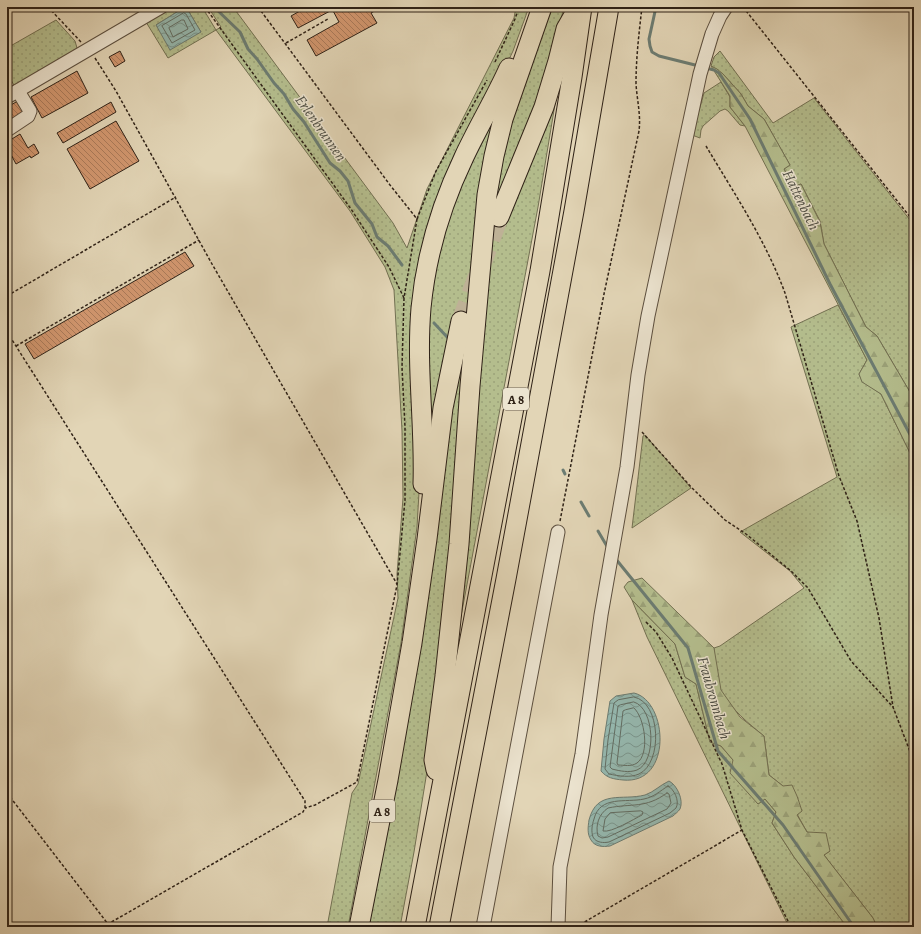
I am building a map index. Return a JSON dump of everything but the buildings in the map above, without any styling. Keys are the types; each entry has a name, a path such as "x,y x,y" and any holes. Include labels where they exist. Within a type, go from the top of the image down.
{"highway":[{"name":"A 8","path":"441,789 434,760 459,544 470,386 488,195 494,156 503,119 542,7"},
{"path":"499,217 544,106 566,29 579,7"},
{"name":"A 8","path":"415,927 541,264 582,7"},
{"name":"A 8","path":"439,927 574,211 609,7"},
{"path":"427,539 422,505 423,461 419,353 421,307 430,253 446,198 463,159 502,84 517,51 534,31"},
{"name":"A 8","path":"359,927 403,696 427,539 443,408 461,321"}],"street":[{"path":"7,130 28,116 30,112 13,94 162,7"},
{"path":"558,927 560,867 582,754 596,646 627,467 638,375 648,316 700,74 712,34 726,7"},
{"path":"483,927 558,532"}],"path":[{"path":"48,7 88,50 102,68 397,585"},
{"path":"205,7 351,208 389,267 404,298"},
{"path":"258,7 417,219"},
{"path":"493,66 519,7"},
{"path":"558,532 604,294 639,131 640,112 636,73 642,7"},
{"path":"743,7 914,222"},
{"path":"286,43 328,20"},
{"path":"305,808 314,805 357,782 397,585 405,500 405,427 402,367 404,298 417,219 436,171 487,79"},
{"path":"706,146 759,236 785,293 839,476 857,521 879,618 893,707 914,762"},
{"path":"7,296 176,197"},
{"path":"16,346 199,240"},
{"path":"7,332 305,801 305,808 303,812 104,927"},
{"path":"644,432 692,488 724,520 746,534 791,571 808,588 851,661 893,707"},
{"path":"646,622 656,632 672,658 722,764 742,830 791,927"},
{"path":"7,793 111,927"},
{"path":"576,927 742,830"},
{"path":"586,921 590,927"}],"green space":[{"path":"172,7 185,7 156,25 201,32 186,7 202,7 216,30 168,58 146,22"},
{"path":"208,7 233,7 393,223 407,248 427,189 514,18 516,7 529,7 513,51 435,216 417,527 401,643 348,927 327,927 352,793 358,784 398,598 397,574 403,498 402,431 394,290 385,267 350,211 216,30 221,27"},
{"path":"551,7 564,7 556,39 558,86 538,207 459,627 493,201 502,148"},
{"path":"56,20 75,41 77,48 75,52 15,87 7,73 7,48"},
{"path":"720,51 773,123 814,98 914,225 914,399 877,336 866,327 824,244 820,221 801,184 793,187 784,169 790,165 764,119 748,106 741,94 723,74 711,66 714,57"},
{"path":"711,66 723,74 741,94 748,106 764,119 790,165 784,169 793,187 801,184 820,222 824,244 866,327 877,336 914,399 914,472 912,457 881,394 862,382 859,374 867,360 745,126 730,107 730,96"},
{"path":"721,82 730,97 730,107 745,126 740,125 725,109 720,111 703,126 700,138 692,135 704,93"},
{"path":"502,96 436,715 414,852 400,927 365,927 431,459 425,318 443,222"},
{"path":"838,305 867,360 859,374 862,381 881,394 912,457 914,472 914,927 877,927 873,918 824,855 830,851 807,832 783,786 769,775 764,736 741,716 725,698 719,687 716,670 714,648 720,646 804,588 790,571 740,532 837,477 791,327"},
{"path":"645,435 691,488 632,528 643,436"},
{"path":"642,578 714,648 721,690 740,717 764,736 769,775 783,786 792,785 802,811 797,815 807,832 826,833 830,851 824,855 873,918 877,927 847,927 794,857 772,823 776,812 765,799 758,804 730,773 733,760 721,746 710,742 696,684 685,677 675,644 632,600 624,587 628,582"},
{"path":"632,600 675,644 685,677 696,684 710,742 721,746 733,760 758,804 765,799 776,812 772,823 794,857 847,927 789,927 647,637"}],"water":[{"path":"185,7 201,32 170,50 156,25"},
{"path":"634,693 645,699 654,711 659,725 660,741 657,757 651,770 639,778 623,780 613,779 601,771 610,701 616,696"},
{"path":"669,781 677,789 681,801 680,809 673,816 610,846 599,846 593,842 588,833 589,820 593,810 598,804 611,798 636,797 645,795"}],"waterway":[{"name":"Erlenbrunnen","path":"214,7 240,32 248,49 284,94 330,163 340,171 348,181 355,203 372,224 377,237 388,246 402,265"},
{"name":"Hattenbach","path":"656,7 649,39 652,52 659,56 699,66"},
{"name":"Hattenbach","path":"706,68 719,73 750,119 830,284 914,442"},
{"name":"Erlenbrunnen","path":"434,323 448,338"},
{"name":"Fraubronnbach","path":"563,470 565,474"},
{"name":"Fraubronnbach","path":"581,502 589,516"},
{"name":"Fraubronnbach","path":"598,531 608,548"},
{"name":"Fraubronnbach","path":"615,558 688,648 718,751 783,825 854,927"}],"tunnel":[{"path":"461,321 499,217"}]}
